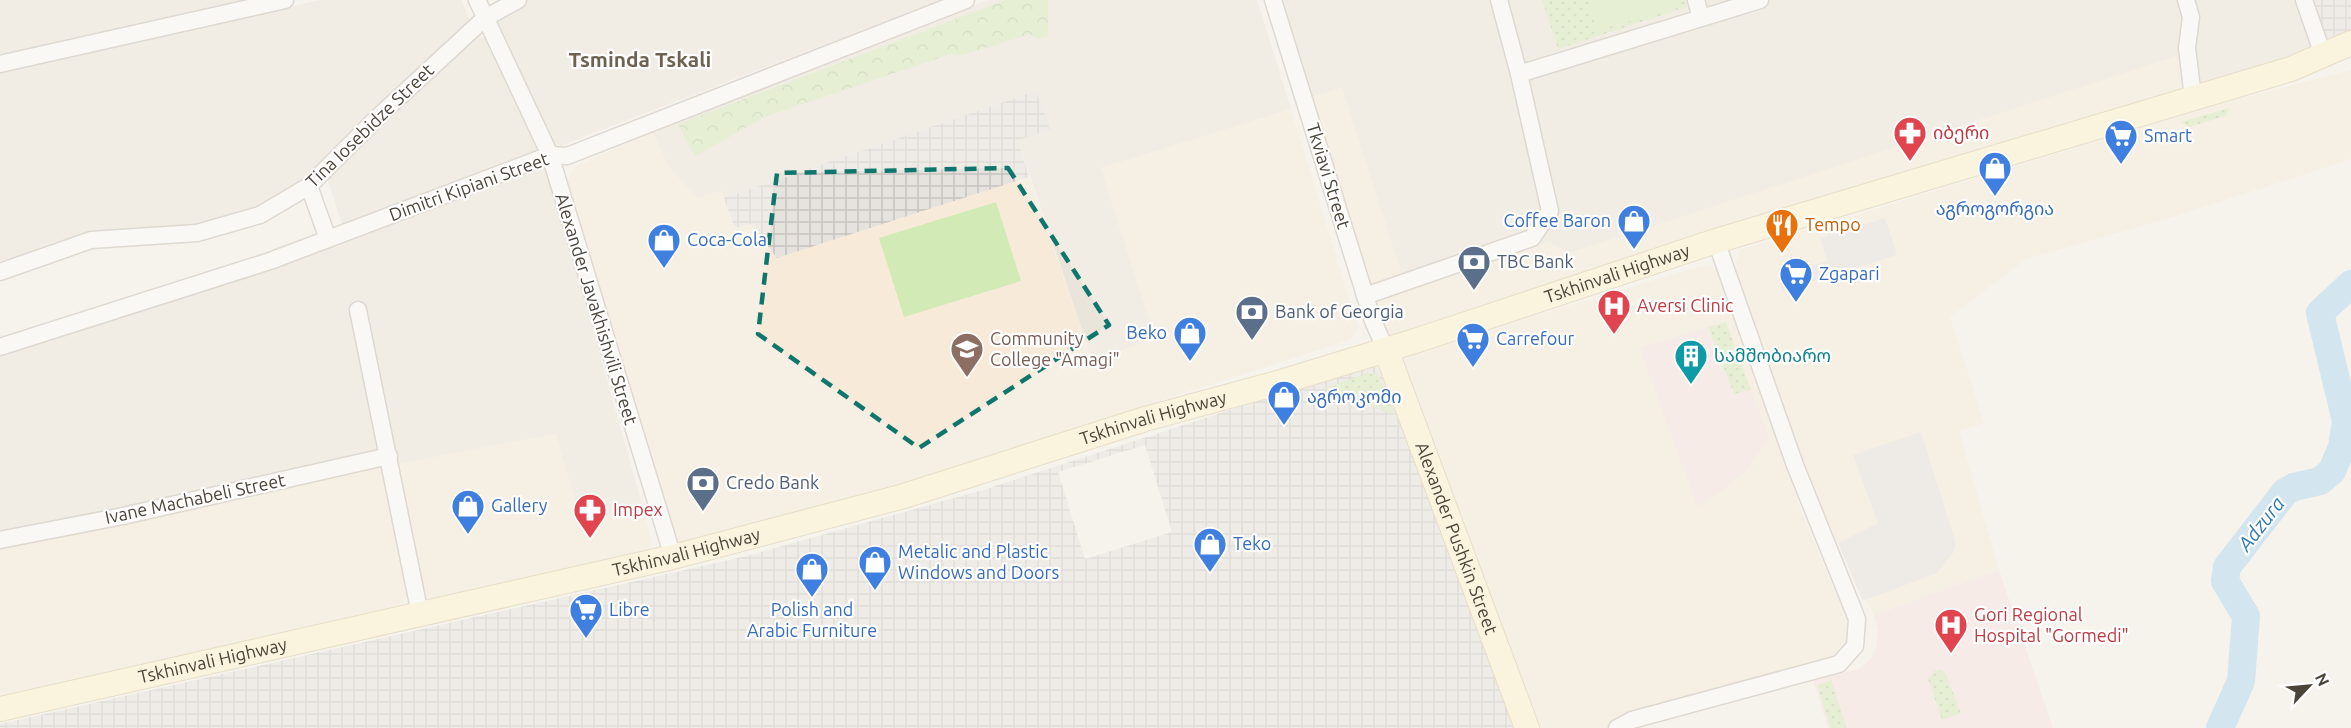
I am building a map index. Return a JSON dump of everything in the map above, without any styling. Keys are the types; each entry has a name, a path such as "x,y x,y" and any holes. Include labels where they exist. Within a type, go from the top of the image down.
{"main road":[{"name":"Tskhinvali Highway","path":"0,709 673,557 904,496 1145,419 1281,382 1386,350 1716,241 2291,69 2351,43"},
{"name":"Tskhinvali Highway","path":"2291,69 2351,60"},
{"name":"Alexander Pushkin Street","path":"1386,350 1527,728"}],"street":[{"path":"0,64 285,0"},
{"name":"Alexander Javakhishvili Street","path":"477,0 550,155 673,557"},
{"name":"Tina Iosebidze Street","path":"0,272 91,240 197,233 260,215 309,186 379,116 485,18 519,0"},
{"name":"Dimitri Kipiani Street","path":"0,347 270,261 550,155 567,156 966,0"},
{"name":"Tkviavi Street","path":"1273,0 1373,321 1386,350"},
{"path":"1365,296 1532,238 1550,212 1519,75 1499,0"},
{"path":"1696,0 1701,18"},
{"path":"1519,75 1760,0"},
{"path":"2186,0 2191,17 2187,48 2193,98"},
{"path":"2304,0 2323,55"},
{"path":"309,186 328,239"},
{"path":"1617,728 1632,720 1839,664 1855,646 1857,619 1795,465 1716,241"},
{"path":"358,310 420,614"},
{"name":"Ivane Machabeli Street","path":"0,540 123,516 389,456"}],"highlighted area":[{"path":"1008,168 1109,325 919,448 758,334 777,173"}],"shaded area":[{"path":"0,0 256,0 0,56"},
{"path":"320,0 461,0 471,23 286,196 235,218 183,231 104,231 50,243 0,265 0,71"},
{"path":"528,0 940,0 560,146 553,143 493,24 496,17"},
{"path":"988,0 1257,0 1291,109 1101,168 1155,339 1092,360 1018,140 1036,91 724,198 721,191 697,198 668,166 653,132"},
{"path":"1281,0 2297,0 2315,51 2190,90 1568,253 1548,242 1405,287 1342,88 1311,97"},
{"path":"2309,0 2351,0 2351,36 2331,45 2321,35"},
{"path":"479,36 484,38 539,150 535,154 343,227 327,178"},
{"path":"2176,56 2183,61 2190,90 1400,336 1383,331 1311,97 1342,87 1406,287 1548,242 1569,253"},
{"path":"2351,70 2351,159 2173,217 2026,259 1950,317 1984,423 1959,431 1999,570 1874,615 1808,482 1735,268 1740,250 2226,102"},
{"path":"1036,91 1050,129 1018,140 1029,177 777,258 750,224 735,228 724,198"},
{"path":"1291,109 1358,329 1349,340 1174,396 914,485 673,545 567,181 576,166 653,132 668,166 697,198 722,191 735,228 749,224 777,258 1029,177 1092,360 1155,339 1101,168"},
{"path":"541,168 548,170 643,508 582,524 555,434 398,464 395,451 0,537 0,356 257,272"},
{"path":"1885,218 1897,255 1783,291 1778,277 1827,261 1820,238"},
{"path":"1708,264 1722,273 1801,511 1847,621 1847,641 1833,656 1638,714 1607,728 1535,728 1402,361 1413,352"},
{"path":"1708,327 1734,394 1751,390 1769,438 1745,472 1698,508 1640,348"},
{"path":"1366,366 1379,367 1389,378 1518,728 0,728 0,724 747,556 983,490","holes":["1145,445 1172,532 1085,559 1058,472"]},
{"path":"1921,432 1956,544 1953,553 1937,573 1863,601 1838,543 1878,523 1853,455"},
{"path":"556,434 582,524 643,508 652,544 648,551 423,602 398,464"},
{"path":"382,467 407,598 401,605 0,695 0,545"},
{"name":"Gori Regional Hospital \"Gormedi\"","path":"1999,570 2053,728 1828,728 1813,681 1858,669 1870,660 1876,648 1878,632 1874,615"}],"green space":[{"path":"1006,0 1048,0 1048,36 1038,39 1030,34 963,55 951,54 767,116 695,156 678,124"},
{"path":"1542,0 1685,0 1687,7 1558,49"},
{"path":"1588,0 1677,0 1679,6 1597,31"},
{"path":"2229,108 2225,116 2189,127 2181,122"},
{"path":"996,202 1021,281 904,317 879,238"},
{"path":"1726,322 1751,390 1734,394 1708,327"},
{"path":"1369,373 1376,374 1380,378 1395,415 1324,388"},
{"path":"1934,671 1945,672 1961,713 1942,720 1928,679"},
{"path":"1831,680 1847,728 1831,728 1817,685"}],"waterway":[{"name":"Adzura","path":"2220,728 2241,681 2246,616 2225,581 2227,567 2285,492 2294,487 2320,481 2332,471 2342,447 2346,421 2320,313 2351,284"}],"place":[{"name":"იბერი","path":"1910,162"},
{"name":"Smart","path":"2121,165"},
{"name":"აგროგორგია","path":"1995,197"},
{"name":"Coffee Baron","path":"1634,250"},
{"name":"Tempo","path":"1782,254"},
{"name":"Coca-Cola","path":"664,269"},
{"name":"TBC Bank","path":"1474,291"},
{"name":"Zgapari","path":"1796,303"},
{"name":"Aversi Clinic","path":"1614,335"},
{"name":"Bank of Georgia","path":"1252,341"},
{"name":"Beko","path":"1190,362"},
{"name":"Carrefour","path":"1473,368"},
{"name":"Community College \"Amagi\"","path":"967,378"},
{"name":"სამშობიარო","path":"1691,385"},
{"name":"აგროკომი","path":"1284,426"},
{"name":"Credo Bank","path":"703,512"},
{"name":"Gallery","path":"468,535"},
{"name":"Impex","path":"590,539"},
{"name":"Teko","path":"1210,573"},
{"name":"Metalic and Plastic Windows and Doors","path":"875,591"},
{"name":"Polish and Arabic Furniture","path":"812,598"},
{"name":"Libre","path":"586,639"},
{"name":"Gori Regional Hospital \"Gormedi\"","path":"1951,654"}],"district":[{"name":"Tsminda Tskali","path":"640,60"}]}
